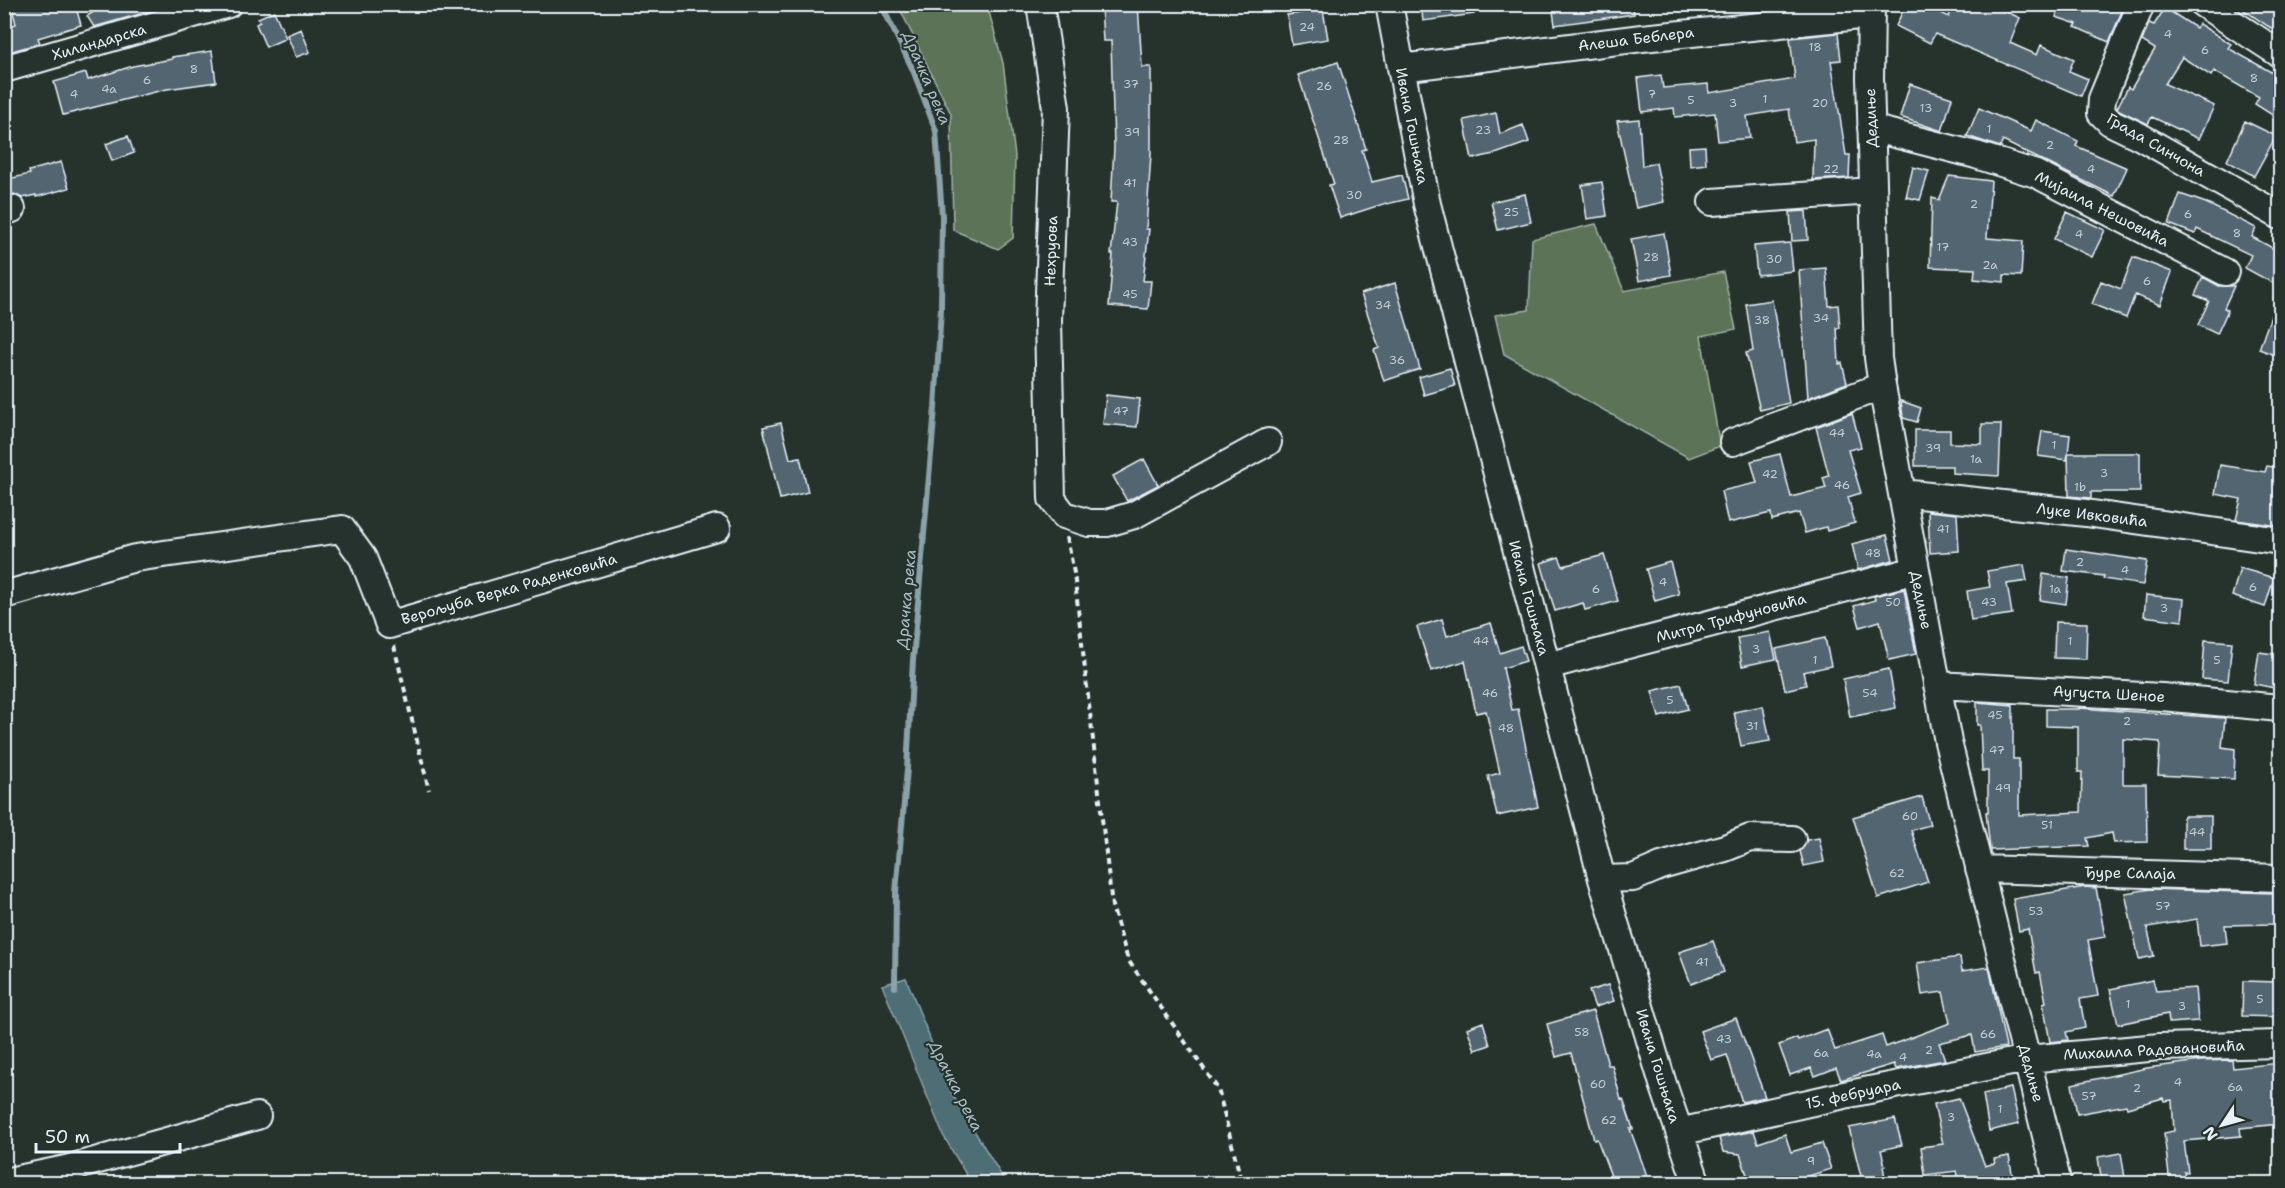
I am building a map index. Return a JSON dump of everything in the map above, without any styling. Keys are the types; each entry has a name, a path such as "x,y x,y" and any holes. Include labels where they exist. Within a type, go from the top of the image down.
{"street":[{"name":"Хиландарска","path":"4,69 228,4"},
{"name":"Нехруова","path":"1040,4 1056,108 1048,320 1058,507"},
{"name":"Ивана Гошњака","path":"1389,4 1427,204 1602,879 1697,1184"},
{"name":"Града Синчона","path":"2141,4 2102,99 2101,113 2110,122 2280,216"},
{"path":"2203,4 2280,54"},
{"name":"Алеша Беблера","path":"1401,68 1871,10"},
{"name":"Дедиње","path":"1871,10 1871,128 1878,358 1882,386 1948,742 2058,1184"},
{"name":"Мијаила Нешовића","path":"1871,128 1976,155 2036,174 2224,272"},
{"path":"1712,202 1873,191"},
{"path":"1733,442 1882,386"},
{"path":"1058,507 1089,523 1098,524 1128,518 1268,442"},
{"name":"Луке Ивковића","path":"1902,493 2086,513 2280,541"},
{"name":"Верољуба Верка Раденковића","path":"4,595 135,558 342,529 363,558 389,625 717,528"},
{"name":"Митра Трифуновића","path":"1547,666 1916,570"},
{"name":"Аугуста Шеное","path":"1938,685 2162,697 2280,708"},
{"path":"1602,879 1633,878 1661,866 1725,848 1750,838 1792,839"},
{"name":"Ђуре Салаја","path":"1979,869 2280,878"},
{"name":"Михаила Радовановића","path":"2027,1059 2160,1047 2280,1044"},
{"name":"15. фебруара","path":"1679,1132 1844,1095 2027,1059"},
{"path":"4,1182 66,1169 257,1116"}],"path":[{"path":"1058,507 1074,573 1112,906 1128,960 1218,1089 1242,1184"},
{"path":"389,625 429,790"}],"green space":[{"path":"898,5 987,5 1003,63 1015,156 1013,238 998,249 953,230 951,114"},
{"path":"1596,224 1624,291 1723,272 1736,329 1701,336 1720,446 1689,458 1504,354 1495,315 1529,310 1532,239"}],"water":[{"path":"906,978 952,1094 1006,1183 971,1183 943,1135 882,985"}],"building":[{"path":"11,4 75,4 81,25 38,38 40,43 9,52 4,38 4,27 16,24"},
{"path":"106,4 172,5 94,27 87,16"},
{"path":"1138,4 1142,67 1151,67 1151,154 1146,229 1149,229 1143,281 1151,281 1148,309 1109,306 1113,254 1111,254 1117,202 1111,202 1114,147 1111,41 1103,41 1101,5"},
{"path":"1421,4 1473,4 1474,14 1423,21"},
{"path":"1552,4 1633,4 1634,14 1555,25"},
{"path":"1906,4 1923,4 1949,17 1953,4 1989,4 2020,18 2010,43 2037,55 2041,45 2074,59 2069,71 2088,79 2081,96 1935,34 1930,43 1896,26"},
{"path":"2060,4 2105,4 2122,11 2109,42 2075,27 2077,24 2056,17"},
{"path":"2235,4 2280,4 2280,33 2268,26"},
{"path":"2165,8 2196,28 2199,24 2231,44 2228,48 2280,77 2280,120 2255,104 2259,97 2214,71 2211,76 2182,57 2165,84 2214,106 2199,139 2152,117 2148,124 2119,110 2117,108 2128,87 2131,89 2155,49 2142,41 2149,23 2154,25"},
{"path":"1323,10 1328,39 1292,45 1287,15"},
{"path":"274,11 286,38 266,47 256,24 260,22 258,18"},
{"path":"301,29 310,52 296,57 287,35"},
{"path":"1838,33 1841,60 1831,61 1846,155 1850,155 1849,178 1813,180 1814,139 1794,142 1789,109 1747,116 1750,138 1718,141 1715,113 1675,117 1674,108 1642,112 1638,78 1661,75 1663,88 1708,84 1709,93 1795,79 1790,38"},
{"path":"212,51 216,82 167,89 63,115 54,82 86,73 88,80 133,66"},
{"path":"1338,62 1366,149 1362,150 1372,182 1402,175 1408,199 1386,203 1340,218 1329,185 1334,184 1298,75"},
{"path":"1910,84 1952,98 1942,131 1900,117"},
{"path":"1979,108 2031,131 2036,120 2078,141 2076,146 2127,168 2114,196 2003,141 2000,147 1967,136"},
{"path":"1496,113 1500,134 1523,125 1529,142 1472,159 1464,120"},
{"path":"1639,119 1642,166 1656,163 1664,202 1636,208 1617,121"},
{"path":"2245,121 2276,136 2254,176 2227,161"},
{"path":"128,136 134,153 112,161 106,144"},
{"path":"1705,146 1706,164 1690,166 1689,147"},
{"path":"61,162 69,188 36,197 36,195 22,198 14,194 4,196 4,180 30,174 29,171"},
{"path":"1913,167 1929,171 1920,200 1906,197"},
{"path":"1949,176 1991,181 1987,238 2023,241 2021,276 2004,275 2004,282 1974,279 1975,269 1930,267 1932,198 1939,200"},
{"path":"1602,182 1607,216 1587,219 1582,185"},
{"path":"1525,194 1531,222 1498,230 1491,202"},
{"path":"2180,194 2206,203 2256,228 2252,237 2280,252 2280,287 2245,268 2251,255 2197,229 2195,234 2169,224"},
{"path":"1806,211 1808,240 1792,241 1790,212"},
{"path":"2067,212 2105,230 2092,257 2054,239"},
{"path":"1664,233 1671,275 1639,281 1631,239"},
{"path":"1790,243 1793,271 1757,275 1754,246"},
{"path":"2133,257 2172,272 2160,305 2135,295 2126,318 2092,304 2101,281 2121,289"},
{"path":"1826,268 1829,306 1838,305 1839,364 1842,363 1847,383 1808,398 1799,270"},
{"path":"2203,277 2219,286 2234,286 2224,308 2228,310 2217,334 2198,325 2209,301 2195,295"},
{"path":"1395,283 1420,369 1384,381 1374,350 1379,348 1361,294"},
{"path":"2280,294 2280,357 2259,349"},
{"path":"1772,300 1789,403 1760,410 1746,353 1753,351 1746,304"},
{"path":"1450,368 1455,386 1424,395 1419,377"},
{"path":"1106,395 1140,399 1137,427 1103,424"},
{"path":"1901,401 1921,408 1917,422 1903,418"},
{"path":"1852,413 1861,447 1848,450 1861,493 1848,497 1855,523 1827,531 1826,527 1805,533 1799,513 1772,520 1771,513 1728,523 1721,491 1757,483 1751,461 1780,454 1791,497 1826,488 1823,478 1829,476 1816,427"},
{"path":"781,423 790,459 800,457 808,492 780,499 763,427"},
{"path":"1982,424 2001,424 1999,476 1952,473 1952,466 1915,466 1915,430 1950,430 1950,443 1982,444"},
{"path":"2042,431 2070,435 2067,460 2038,456"},
{"path":"2068,453 2140,453 2140,492 2091,492 2091,498 2069,496"},
{"path":"1144,459 1158,485 1127,501 1113,476"},
{"path":"2220,465 2265,472 2267,466 2280,468 2280,526 2236,520 2241,499 2215,494"},
{"path":"1928,511 1957,514 1959,551 1930,553"},
{"path":"1887,535 1893,560 1858,570 1852,544"},
{"path":"2066,549 2147,561 2143,585 2103,579 2104,576 2063,571"},
{"path":"1604,555 1618,601 1585,610 1583,603 1555,611 1541,563 1559,557 1563,566"},
{"path":"1670,562 1679,594 1655,601 1646,569"},
{"path":"2024,565 2027,581 2007,584 2012,614 1971,620 1967,591 1990,587 1987,571"},
{"path":"2240,568 2274,578 2265,607 2232,596"},
{"path":"2043,574 2069,578 2066,604 2040,600"},
{"path":"1904,589 1916,654 1889,660 1880,621 1860,627 1854,606 1875,600 1874,596"},
{"path":"2146,595 2184,599 2182,621 2144,616"},
{"path":"1442,619 1447,636 1491,623 1500,653 1521,646 1526,661 1503,668 1512,710 1518,709 1538,807 1497,816 1488,776 1500,773 1486,711 1476,713 1465,661 1431,671 1417,627"},
{"path":"2055,622 2087,623 2086,659 2054,658"},
{"path":"1770,632 1776,659 1742,666 1737,638"},
{"path":"1825,638 1831,666 1803,672 1806,685 1785,690 1776,649"},
{"path":"2205,640 2232,642 2228,681 2202,679"},
{"path":"2259,652 2280,655 2280,689 2254,684"},
{"path":"1889,669 1896,708 1850,717 1843,679"},
{"path":"1681,684 1688,709 1659,717 1652,691"},
{"path":"1977,702 2013,705 2013,759 2019,759 2019,815 2081,812 2082,772 2078,772 2078,727 2046,726 2046,709 2079,708 2225,718 2222,747 2235,749 2234,779 2158,775 2160,742 2123,739 2123,784 2146,784 2147,842 2114,843 2112,833 2087,838 2089,846 1990,850 1986,812 1988,812 1988,771 1982,771"},
{"path":"1763,706 1770,741 1741,746 1734,712"},
{"path":"1922,797 1930,825 1911,830 1928,882 1878,898 1853,817"},
{"path":"2183,816 2211,816 2211,849 2183,849"},
{"path":"1819,838 1824,862 1804,866 1800,851 1807,840"},
{"path":"2085,887 2096,888 2105,937 2088,940 2098,996 2080,999 2085,1028 2066,1032 2068,1040 2050,1042 2040,972 2036,973 2028,929 2019,931 2013,899"},
{"path":"2151,889 2273,893 2274,924 2225,925 2227,943 2200,946 2197,919 2147,927 2154,956 2139,959 2125,893"},
{"path":"1713,941 1724,972 1691,984 1679,952"},
{"path":"1960,957 1962,971 1989,967 2006,1047 1975,1052 1972,1035 1939,1043 1945,1060 1896,1069 1894,1064 1841,1080 1836,1068 1815,1076 1811,1068 1790,1075 1779,1045 1797,1038 1798,1040 1827,1029 1835,1050 1882,1035 1886,1047 1950,1023 1943,992 1922,995 1917,963"},
{"path":"2153,980 2156,991 2195,988 2198,1021 2169,1023 2168,1014 2118,1024 2110,989"},
{"path":"2243,981 2278,982 2278,1017 2242,1016"},
{"path":"1608,985 1614,1001 1595,1007 1589,991"},
{"path":"1593,1011 1608,1065 1612,1065 1621,1100 1623,1099 1633,1129 1630,1129 1650,1184 1614,1184 1597,1139 1594,1140 1571,1053 1556,1057 1547,1024"},
{"path":"1736,1018 1765,1097 1742,1102 1727,1055 1711,1060 1700,1031"},
{"path":"1483,1022 1490,1045 1475,1050 1467,1028"},
{"path":"2232,1060 2233,1068 2280,1063 2280,1124 2240,1128 2241,1136 2184,1141 2188,1172 2184,1172 2186,1184 2170,1184 2164,1133 2174,1131 2172,1100 2164,1101 2163,1098 2127,1108 2126,1105 2077,1114 2072,1084 2147,1068 2200,1061"},
{"path":"2011,1088 2019,1124 1989,1131 1983,1094"},
{"path":"1959,1098 1985,1166 1995,1163 1994,1159 2009,1156 2014,1184 1960,1184 1957,1171 1925,1175 1921,1147 1943,1144 1934,1104"},
{"path":"1895,1119 1902,1145 1881,1150 1886,1184 1863,1184 1849,1128"},
{"path":"1754,1131 1758,1143 1785,1134 1791,1152 1822,1143 1831,1169 1799,1179 1800,1184 1750,1184 1740,1154 1723,1152 1719,1138"},
{"path":"2121,1153 2126,1184 2102,1184 2098,1157"}],"waterway":[{"name":"Драчка река","path":"881,4 913,70 936,131 942,216 941,309 935,408 896,892 895,987"}]}
